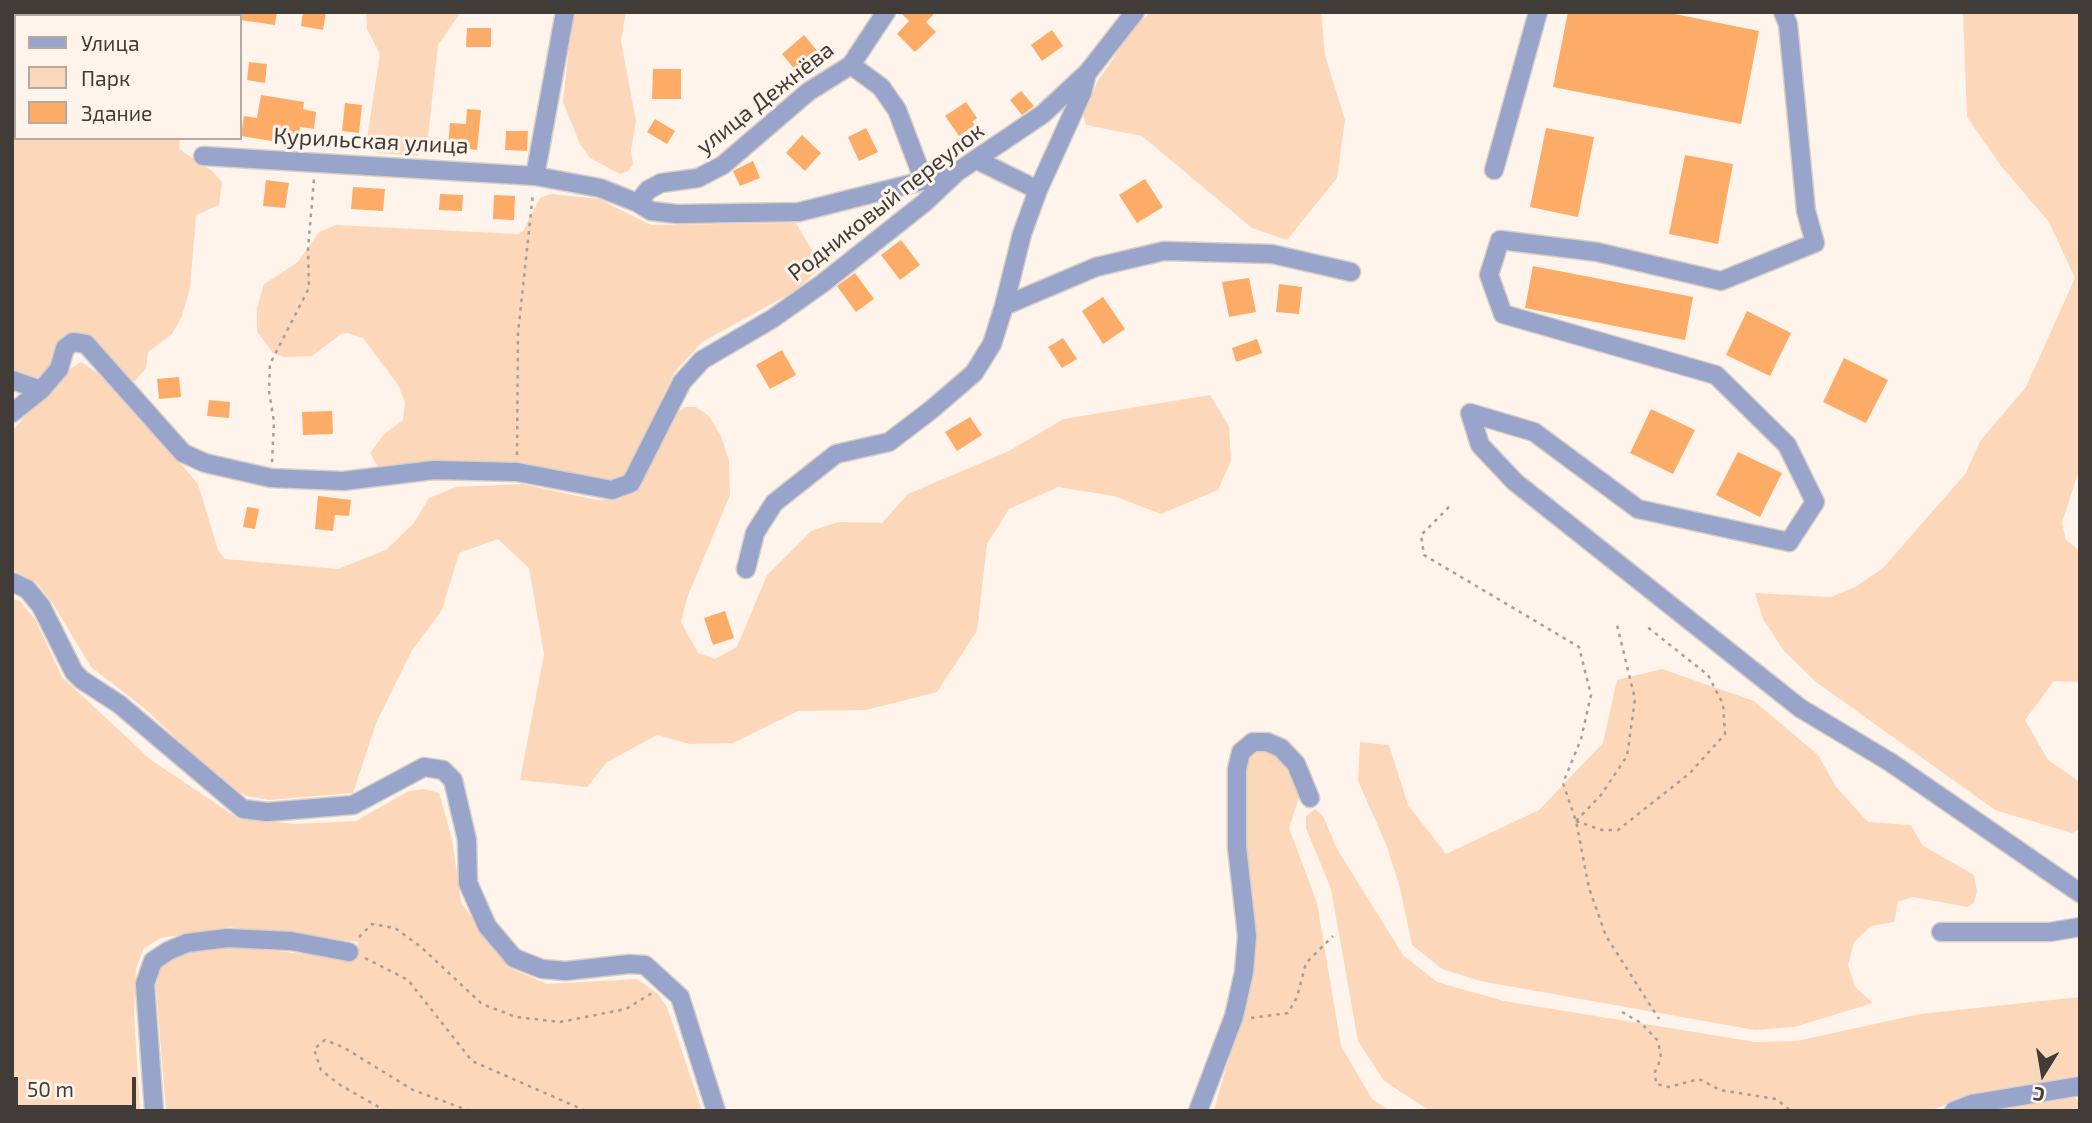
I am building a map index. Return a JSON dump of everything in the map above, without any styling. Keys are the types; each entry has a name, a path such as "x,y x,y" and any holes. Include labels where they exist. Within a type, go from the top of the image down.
{"street":[{"path":"565,12 535,176 600,188 638,202 652,211 677,214 799,212 957,172"},
{"name":"улица Дежнёва","path":"638,202 648,190 661,183 698,178 723,164 808,92 851,65 886,12"},
{"name":"Родниковый переулок","path":"41,390 59,369 65,348 73,342 86,344 183,453 205,463 271,478 343,481 434,470 517,472 612,490 631,483 682,382 702,359 772,319 823,283 924,203 957,172 1044,114 1088,72 1135,12"},
{"path":"1494,170 1538,12"},
{"path":"1783,12 1788,24 1806,211 1815,243 1721,281 1597,252 1500,240 1489,275 1503,314 1716,375 1787,444 1815,502 1790,542 1638,509 1534,432 1471,413 1480,446 1515,482 1800,708 1889,762 2080,893"},
{"path":"851,65 881,87 897,110 924,181"},
{"path":"746,569 755,533 774,503 836,454 889,442 974,373 992,344 1022,234 1038,190 1082,93 1088,72"},
{"name":"Курильская улица","path":"203,156 535,176"},
{"path":"977,160 1038,190"},
{"path":"1004,306 1096,267 1164,251 1272,254 1351,272"},
{"path":"12,380 41,390"},
{"path":"12,413 41,390"},
{"path":"12,582 27,589 41,606 74,672 119,704 243,809 267,812 353,805 424,767 443,770 453,780 467,840 468,883 487,926 513,958 542,969 566,971 629,964 645,965 680,997 716,1111"},
{"path":"1198,1111 1234,1016 1247,936 1237,847 1237,769 1241,752 1253,742 1267,742 1281,748 1296,764 1310,797"},
{"path":"1941,932 2050,932 2080,928"},
{"path":"154,1111 145,984 153,961 187,943 227,938 291,941 349,952"},
{"path":"1954,1111 1996,1099 2080,1086"}],"path":[{"path":"271,478 274,422 269,391 270,363 309,288 308,249 315,161"},
{"path":"517,472 518,333 535,176"},
{"path":"1449,507 1421,535 1424,555 1579,647 1591,695 1581,739 1563,783 1576,821 1589,888 1605,936 1659,1018"},
{"path":"1576,821 1601,795 1627,756 1635,699 1617,625"},
{"path":"1576,821 1602,830 1618,830 1690,773 1725,734 1723,704 1708,675 1646,626"},
{"path":"586,1111 471,1061 408,980 349,952 372,924 395,928 421,947 482,1004 516,1017 559,1022 625,1009 666,983"},
{"path":"1234,1016 1272,1017 1288,1013 1297,998 1306,963 1333,936"},
{"path":"1622,1012 1641,1023 1658,1041 1661,1058 1655,1072 1656,1084 1669,1087 1699,1079 1720,1090 1776,1098 1791,1111"},
{"path":"386,1111 340,1085 321,1069 314,1049 325,1040 343,1047 413,1090 470,1111"}],"green space":[{"path":"12,12 157,12 158,14 14,14 14,140 180,140 179,149 212,171 222,182 219,205 196,215 190,288 182,316 172,334 148,352 146,368 135,381 130,380 90,340 57,357 40,380 12,373"},
{"path":"366,12 461,12 438,45 427,146 417,156 378,153 371,149 367,139 380,54 367,29"},
{"path":"573,12 626,12 621,41 636,122 631,150 633,164 628,171 620,174 590,158 580,144 563,102"},
{"path":"1150,12 1321,12 1325,55 1345,120 1337,178 1287,240 1252,228 1142,136 1086,125 1083,113 1098,81 1132,30"},
{"path":"1963,12 2080,12 2080,467 2062,523 2066,540 2080,551 2080,682 2054,681 2025,720 2048,760 2080,782 2080,829 2072,833 1995,810 1816,682 1784,651 1763,619 1755,593 1831,597 1855,587 1883,568 1966,473 1980,441 2026,387 2075,278 2049,222 2001,166 1967,117"},
{"path":"551,194 599,199 651,225 796,223 817,259 816,272 795,291 702,342 674,373 624,478 612,482 385,470 377,465 370,453 384,434 403,420 405,402 398,385 363,338 348,333 341,334 312,356 284,357 273,353 257,331 257,308 264,284 298,262 319,232 336,225 518,234 523,231 540,198"},
{"path":"81,362 102,376 198,484 218,550 225,559 338,569 386,550 413,524 429,498 456,487 522,484 596,500 619,499 639,489 677,413 685,407 696,407 709,416 721,436 729,461 730,495 687,598 681,622 698,653 715,659 737,647 767,575 811,531 838,522 882,523 908,494 1007,452 1064,419 1210,395 1229,426 1231,461 1218,490 1161,514 1114,496 1058,487 1009,509 987,544 977,631 937,692 866,710 798,711 733,743 690,744 657,735 607,762 587,787 520,780 544,654 529,568 498,539 459,553 442,610 411,652 376,723 353,793 269,800 247,796 224,784 144,708 91,667 52,602 36,582 12,570 12,431 65,372"},
{"path":"12,599 20,601 35,619 62,677 151,760 239,819 296,824 356,821 409,791 424,789 439,793 452,839 461,902 508,967 547,984 637,979 658,994 667,1007 702,1111 166,1111 155,974 169,959 192,951 235,946 352,960 359,942 229,927 161,938 144,948 136,968 134,1013 140,1111 12,1111"},
{"path":"1662,669 1754,701 1818,755 1836,787 1868,822 1911,825 1922,845 1974,875 1977,891 1974,903 1967,907 1913,897 1898,902 1894,922 1871,926 1854,942 1848,965 1855,987 1873,1003 1794,1027 1755,1030 1480,981 1442,969 1412,945 1400,888 1386,844 1358,781 1360,742 1389,745 1408,805 1446,854 1539,810 1603,743 1617,680"},
{"path":"1268,747 1293,768 1301,791 1289,828 1317,903 1341,1046 1372,1099 1390,1111 1214,1110 1252,977 1255,929 1246,887 1243,769 1247,753"},
{"path":"1315,809 1323,816 1337,849 1403,955 1437,982 1504,1001 1755,1042 1797,1041 1920,1014 2080,997 2080,1079 1971,1095 1929,1111 1430,1111 1384,1081 1358,1041 1331,889 1306,828 1306,816"},
{"path":"2074,1097 2079,1101 2077,1111 1978,1111"}],"building":[{"path":"277,12 275,25 242,20 242,14 239,14"},
{"path":"303,12 326,12 323,30 301,26"},
{"path":"900,12 936,12 926,22 936,32 915,52 897,34 909,21"},
{"path":"1568,12 1665,12 1759,31 1741,124 1553,87"},
{"path":"467,28 491,28 491,47 466,47"},
{"path":"1052,30 1063,46 1042,61 1031,45"},
{"path":"804,35 819,53 797,72 782,54"},
{"path":"249,62 267,64 265,83 247,80"},
{"path":"653,69 681,69 681,99 652,99"},
{"path":"1021,91 1034,106 1022,115 1010,100"},
{"path":"261,95 304,102 303,109 316,112 314,129 300,127 299,135 274,131 272,141 242,136 244,116 257,118"},
{"path":"966,102 977,118 972,122 975,125 959,136 945,116"},
{"path":"345,103 362,105 359,133 342,131"},
{"path":"467,109 481,110 477,150 448,147 450,123 466,124"},
{"path":"655,119 675,131 667,144 647,132"},
{"path":"866,128 878,152 859,161 848,137"},
{"path":"1546,128 1594,137 1578,217 1530,207"},
{"path":"506,131 528,131 527,151 505,150"},
{"path":"802,135 821,153 805,171 786,153"},
{"path":"1685,155 1733,164 1718,244 1669,234"},
{"path":"753,161 760,178 740,186 733,171"},
{"path":"1145,179 1163,207 1137,223 1119,195"},
{"path":"266,180 289,183 285,208 263,206"},
{"path":"353,187 385,189 383,211 351,209"},
{"path":"440,194 463,195 462,211 439,210"},
{"path":"494,195 515,196 514,220 493,219"},
{"path":"901,240 920,265 900,280 881,255"},
{"path":"1533,266 1693,297 1685,340 1525,308"},
{"path":"855,273 874,299 856,312 837,286"},
{"path":"1249,278 1256,312 1229,317 1222,282"},
{"path":"1279,284 1302,287 1299,314 1276,312"},
{"path":"1103,297 1125,329 1103,344 1082,311"},
{"path":"1747,311 1791,333 1770,376 1726,355"},
{"path":"1063,338 1077,359 1062,368 1048,347"},
{"path":"1257,339 1262,353 1236,362 1232,348"},
{"path":"782,350 796,375 770,389 756,365"},
{"path":"1844,358 1888,380 1866,423 1823,402"},
{"path":"179,377 181,397 159,399 157,379"},
{"path":"209,400 230,402 229,418 207,416"},
{"path":"1651,409 1695,430 1673,474 1630,453"},
{"path":"332,411 333,434 303,435 302,412"},
{"path":"970,417 982,435 957,451 945,432"},
{"path":"1738,452 1782,473 1760,517 1716,495"},
{"path":"318,496 351,500 349,516 335,515 333,531 315,529"},
{"path":"247,507 259,509 255,529 243,527"},
{"path":"725,611 734,638 713,645 704,618"}]}
